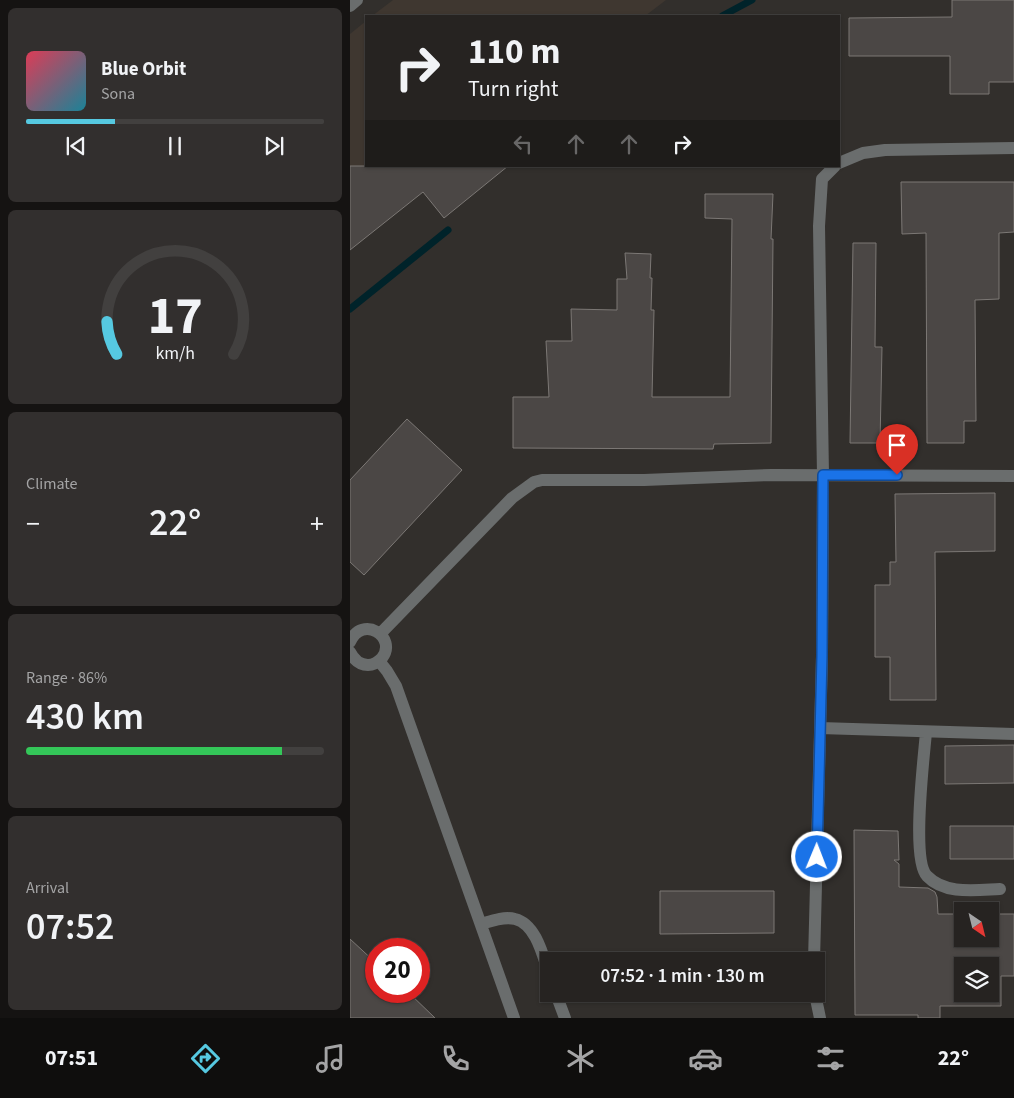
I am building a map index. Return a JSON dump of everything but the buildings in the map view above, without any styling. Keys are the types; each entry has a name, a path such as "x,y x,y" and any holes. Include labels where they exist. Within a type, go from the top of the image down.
{"street":[{"path":"350,6 357,0"},
{"path":"840,163 863,153 884,150 1014,148"},
{"path":"814,952 820,728 823,475 819,226 822,179 833,167"},
{"path":"380,634 512,498 534,482 557,479 644,480 823,475 1014,476"},
{"path":"351,636 361,630 373,630 380,634 384,640 385,648 383,657 367,665 351,659"},
{"path":"378,661 388,671 396,686 514,1018"},
{"path":"820,728 1014,734"},
{"path":"926,732 920,815 920,861 926,875 941,886 968,891 1000,889"},
{"path":"481,924 500,919 515,919 524,924 538,944 541,952"},
{"path":"559,1002 565,1018"},
{"path":"817,1002 820,1018"}],"shaded area":[{"path":"393,0 666,0 646,15 373,15"},
{"path":"365,22 366,167 350,242 350,34"}],"waterway":[{"path":"724,15 752,0"},
{"path":"350,309 448,230"}],"route":[{"path":"817,857 822,656 823,475 897,475"}]}
